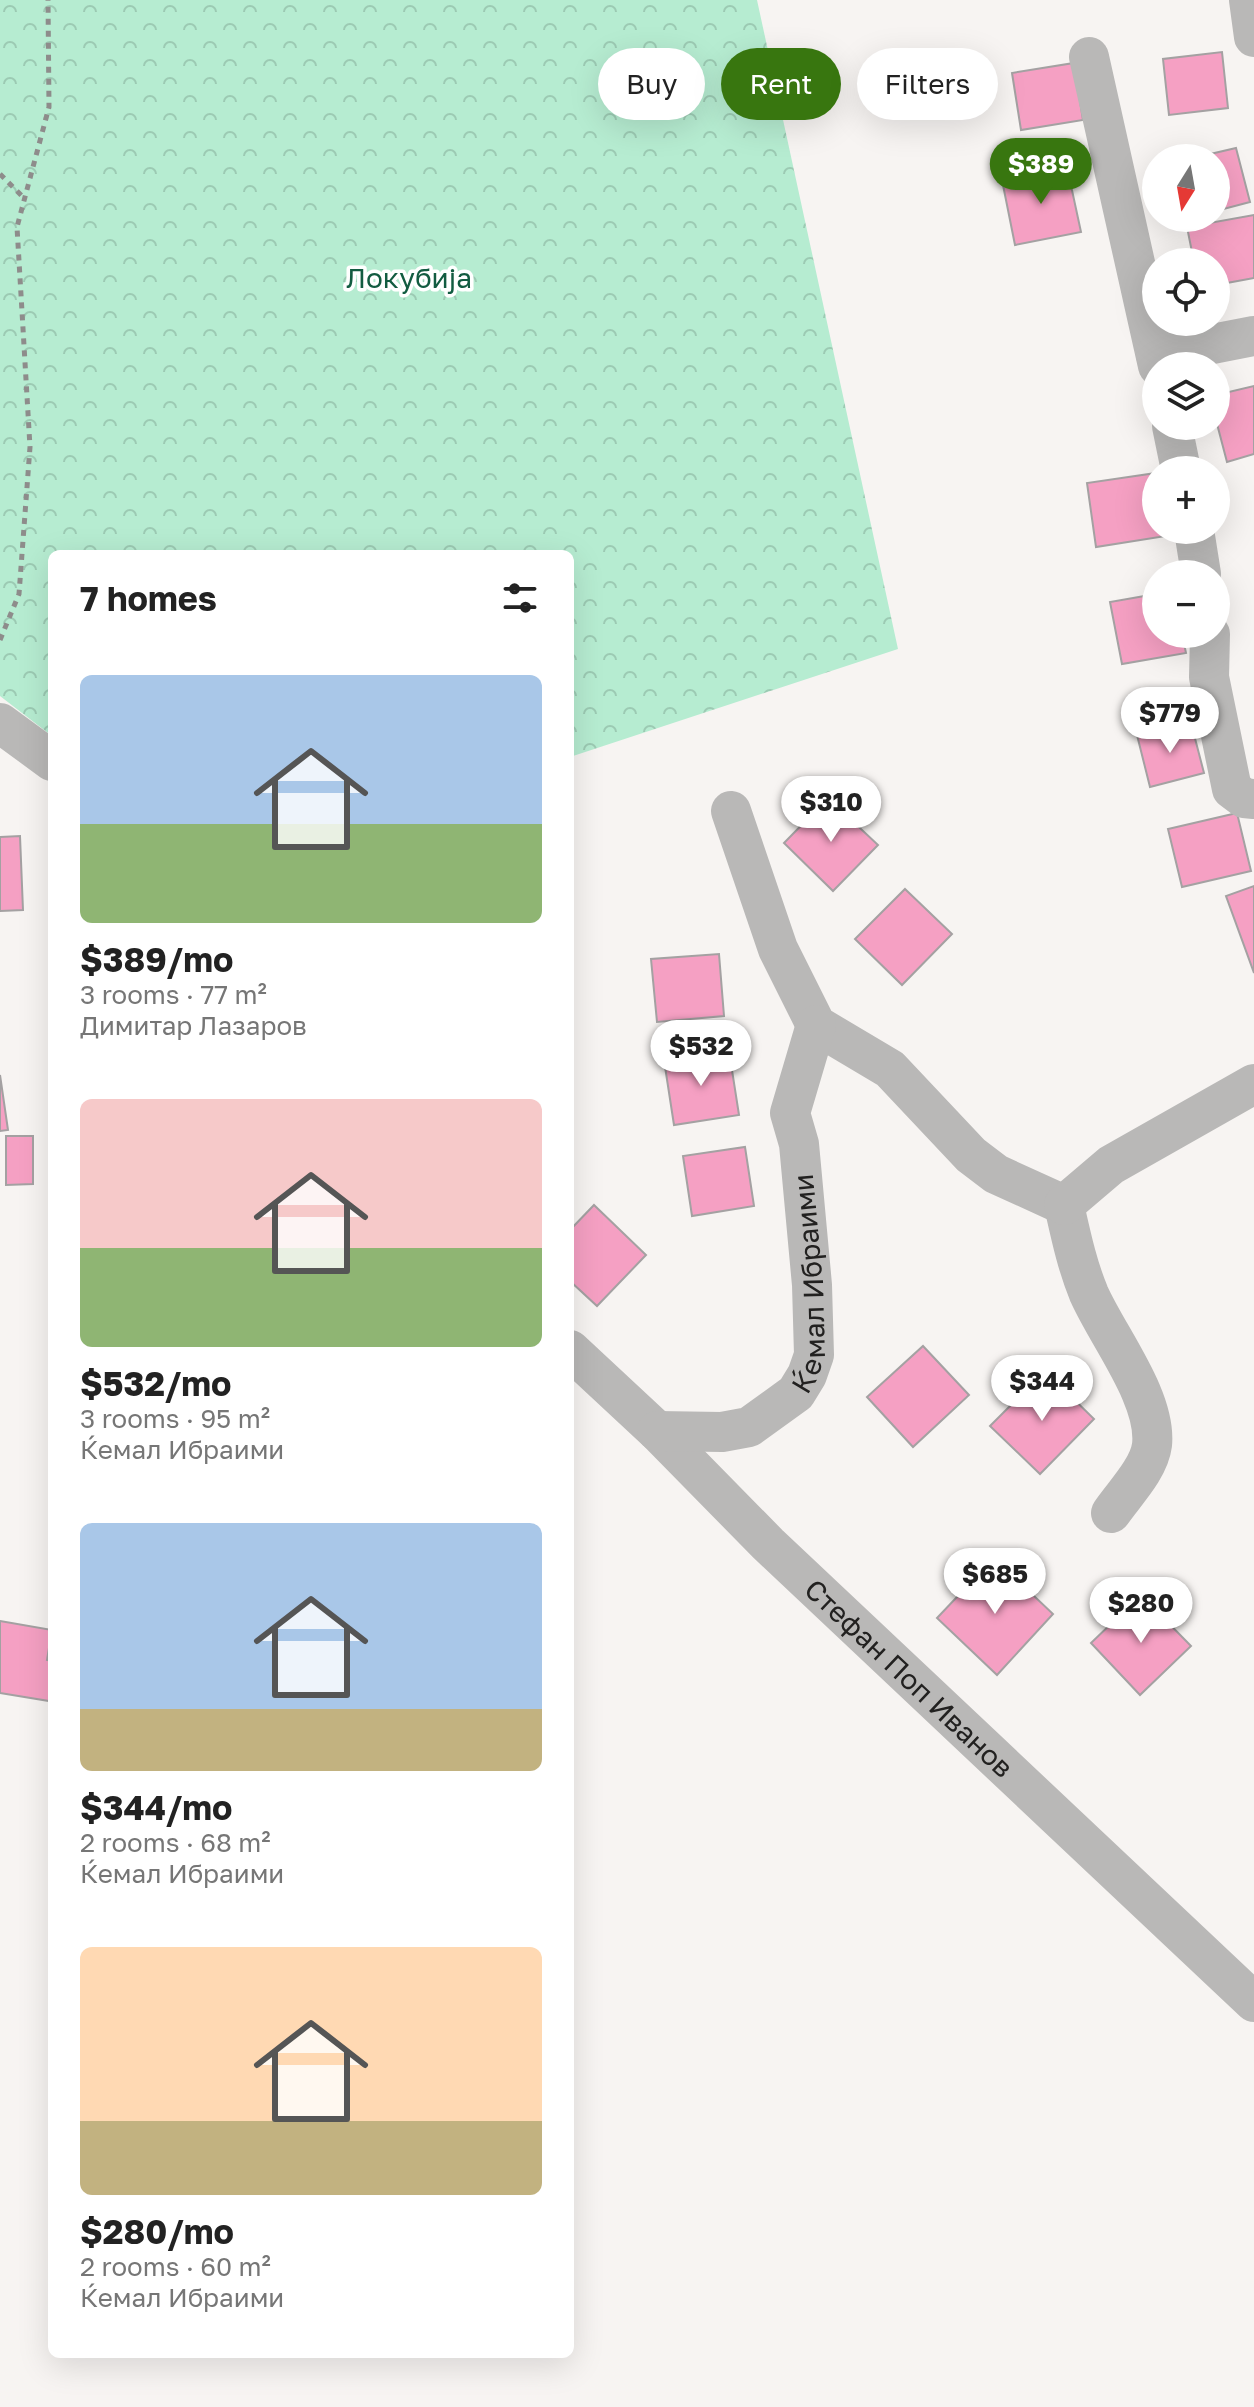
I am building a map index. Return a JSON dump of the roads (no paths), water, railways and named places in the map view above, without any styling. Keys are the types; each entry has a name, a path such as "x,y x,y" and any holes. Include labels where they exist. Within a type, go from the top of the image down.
{"street":[{"path":"1249,0 1254,37"},
{"path":"1089,57 1155,352"},
{"path":"1189,352 1254,336"},
{"path":"1210,648 1209,677 1232,789 1244,798 1254,799"},
{"path":"0,723 48,758"},
{"path":"731,811 778,949 816,1025 890,1069 971,1155 996,1174 1064,1205 1089,1293 1149,1414 1152,1446 1146,1462 1111,1513"},
{"name":"Ќемал Ибраими","path":"657,1431 722,1432 749,1427 796,1393 807,1375 814,1355 812,1285 799,1144 790,1113 816,1025"},
{"path":"1064,1205 1111,1165 1254,1084"},
{"name":"Стефан Поп Иванов","path":"574,1354 657,1431 768,1544 1254,2002"}],"park label":[{"name":"Локубија","path":"409,277"}]}
